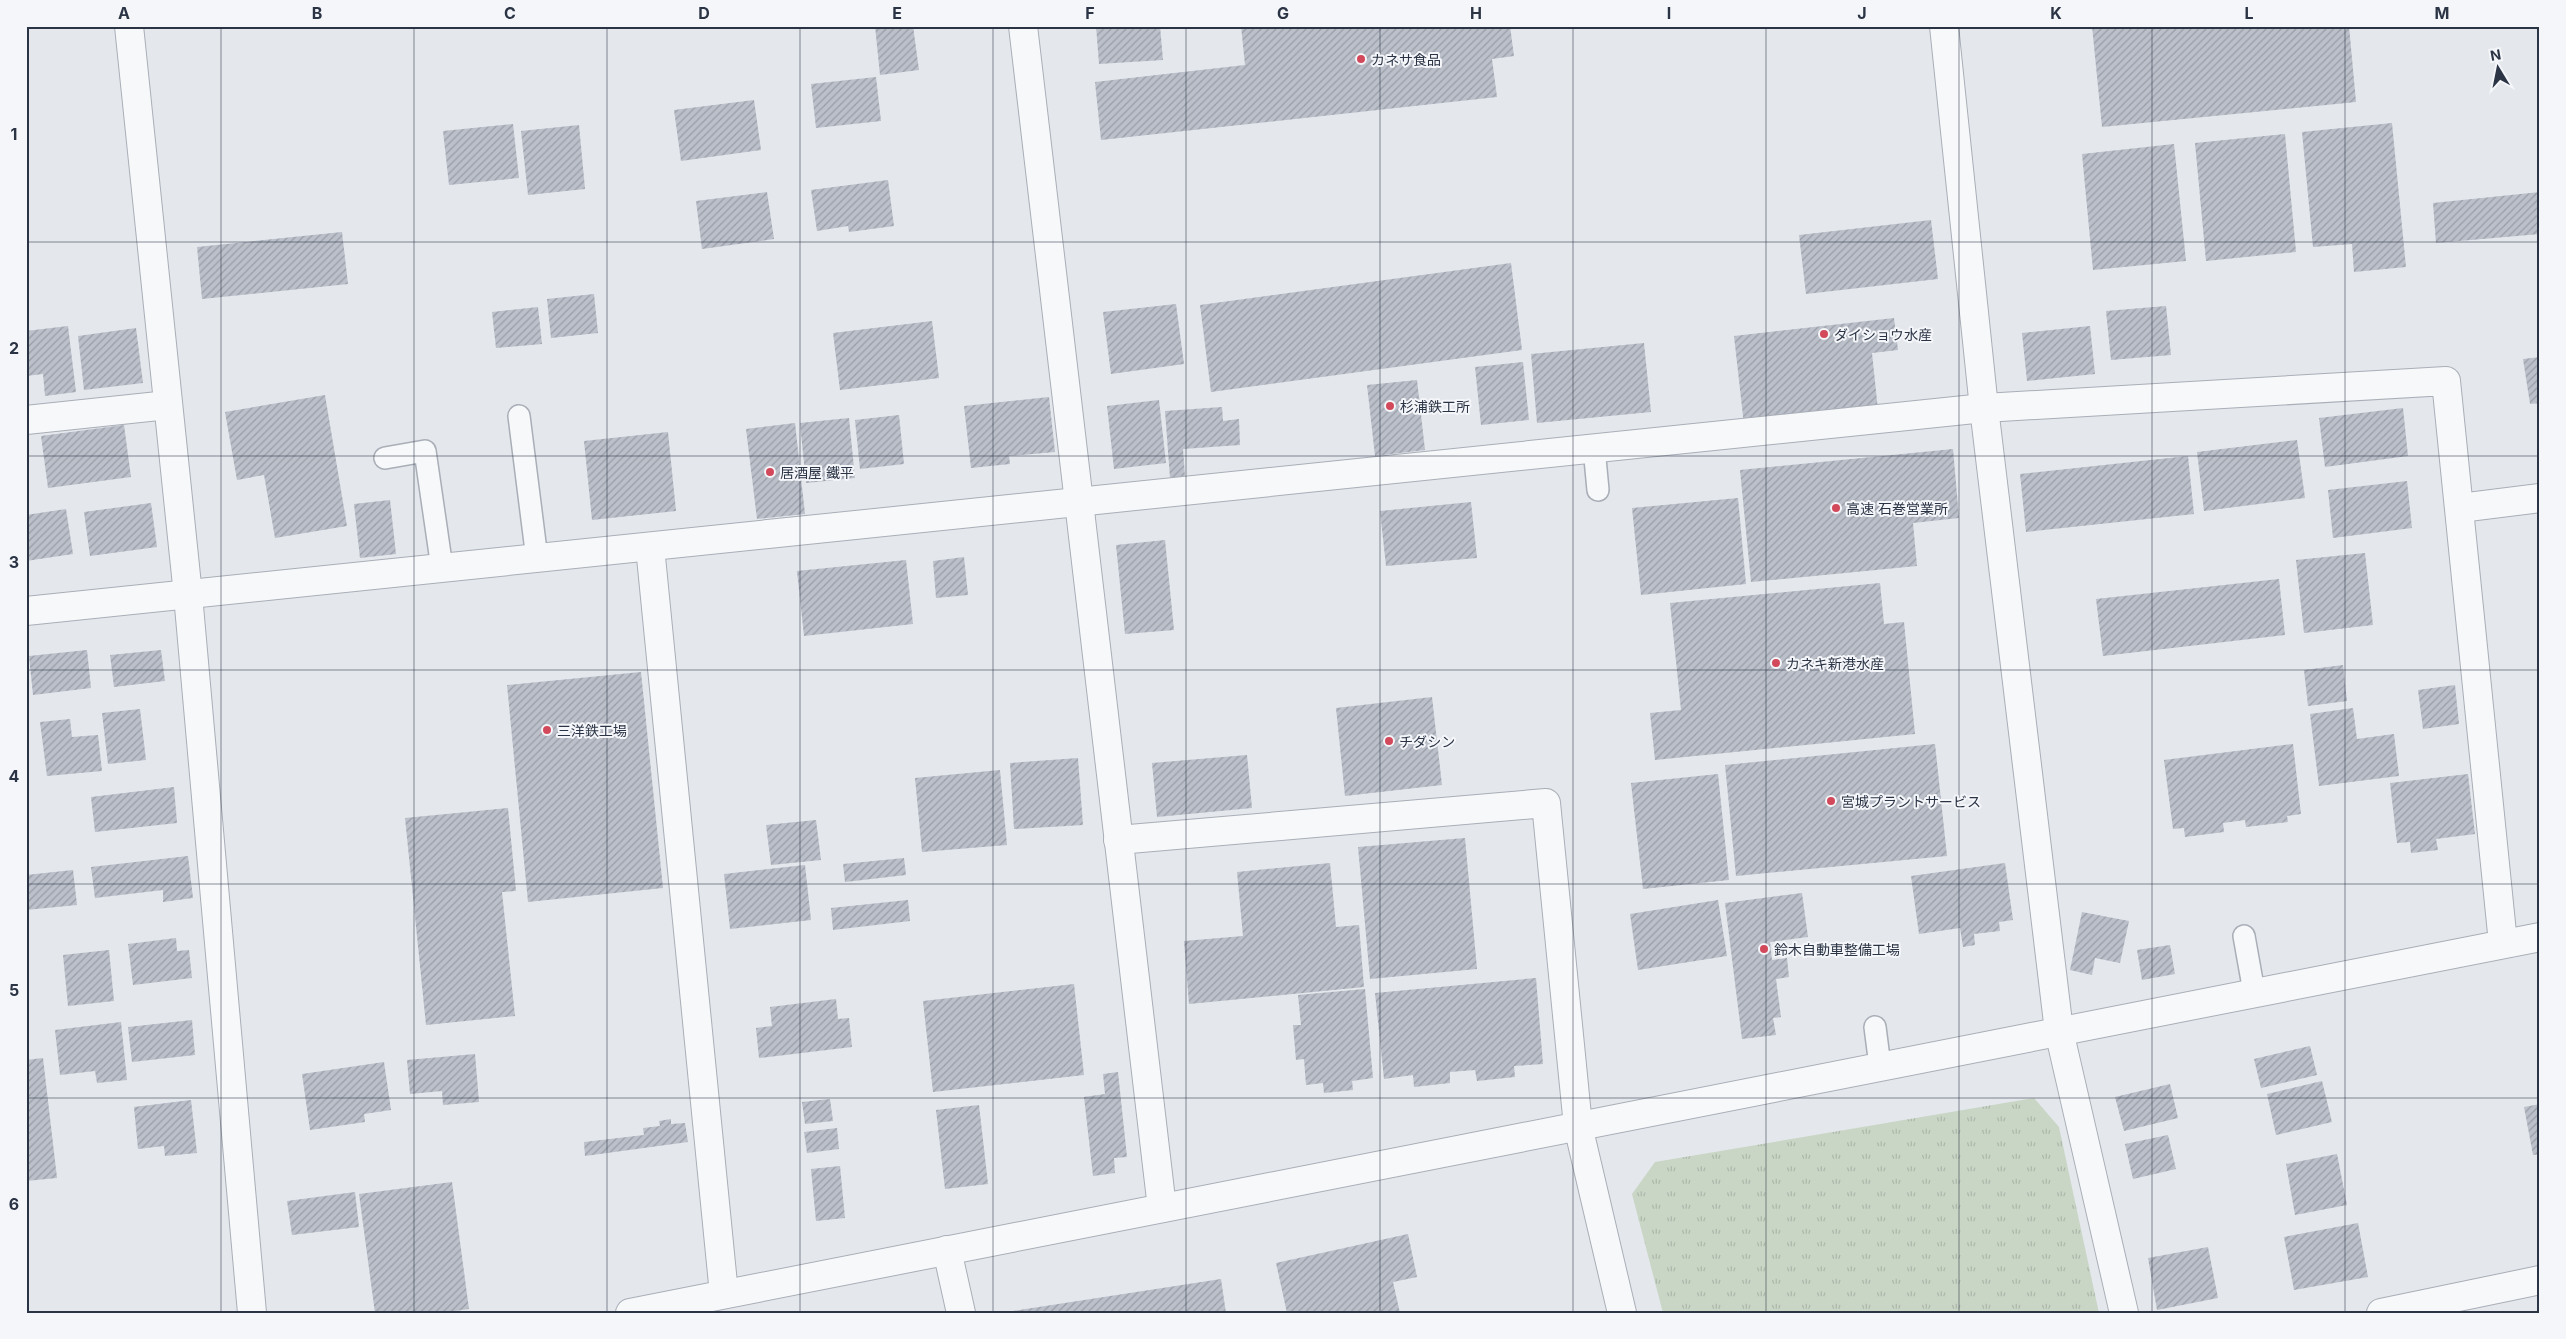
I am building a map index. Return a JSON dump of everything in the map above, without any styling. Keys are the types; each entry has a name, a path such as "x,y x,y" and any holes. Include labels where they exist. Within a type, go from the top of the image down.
{"street":[{"path":"129,26 188,595 252,1313"},
{"path":"1023,26 1162,1208"},
{"path":"1944,26 1984,408 2059,1031 2124,1313"},
{"path":"26,611 1984,408 2446,381 2503,943"},
{"path":"26,420 168,406"},
{"path":"2460,508 2540,498"},
{"path":"650,547 724,1294"},
{"path":"1118,840 1546,803 1578,1126 1622,1313"},
{"path":"630,1313 2540,937"},
{"path":"947,1250 961,1313"},
{"path":"2381,1313 2540,1280"}],"lane":[{"path":"519,416 537,559"},
{"path":"1594,448 1598,490"},
{"path":"385,458 424,452 442,568"},
{"path":"2244,936 2254,992"},
{"path":"1875,1027 1880,1066"}],"green space":[{"path":"2034,1098 2059,1127 2099,1313 1663,1313 1632,1194 1655,1162"}],"building":[{"path":"875,26 913,26 919,70 880,75"},
{"path":"1096,26 1160,26 1163,60 1099,64"},
{"path":"1241,26 1510,26 1514,56 1492,59 1497,97 1101,140 1095,82 1245,65"},
{"path":"2092,26 2349,26 2356,102 2102,127"},
{"path":"876,77 881,121 816,128 811,84"},
{"path":"754,100 761,150 681,161 674,110"},
{"path":"2392,123 2406,267 2354,272 2352,244 2313,247 2302,132"},
{"path":"513,124 519,178 449,185 443,131"},
{"path":"579,125 585,189 528,195 521,131"},
{"path":"2285,134 2296,252 2206,261 2195,143"},
{"path":"2174,144 2186,261 2093,270 2082,154"},
{"path":"888,180 894,226 849,232 848,226 817,231 811,190"},
{"path":"767,192 774,239 702,249 696,201"},
{"path":"2540,192 2540,234 2436,243 2433,203"},
{"path":"1931,220 1938,279 1806,294 1799,235"},
{"path":"342,232 348,284 202,299 197,247"},
{"path":"1511,263 1522,350 1211,392 1200,305"},
{"path":"594,294 598,333 551,338 547,299"},
{"path":"1176,304 1184,364 1111,374 1103,312"},
{"path":"2166,306 2171,355 2111,360 2106,311"},
{"path":"538,307 542,344 496,348 492,312"},
{"path":"1894,318 1898,350 1872,353 1878,410 1744,425 1734,336"},
{"path":"932,321 939,378 840,390 833,333"},
{"path":"68,326 76,392 45,396 43,374 26,376 26,331"},
{"path":"2090,326 2095,374 2027,381 2022,333"},
{"path":"136,328 143,383 84,390 78,336"},
{"path":"1644,343 1651,412 1537,423 1531,354"},
{"path":"2540,357 2540,403 2530,404 2523,359"},
{"path":"1523,362 1529,420 1481,425 1475,367"},
{"path":"1417,380 1425,450 1375,456 1367,385"},
{"path":"325,395 347,526 275,538 264,475 237,480 225,412"},
{"path":"1049,397 1055,452 1009,456 1010,464 971,468 964,406"},
{"path":"1159,400 1166,463 1114,469 1107,406"},
{"path":"1222,407 1223,421 1239,419 1240,445 1183,449 1185,477 1170,478 1165,411"},
{"path":"2403,408 2408,456 2325,467 2319,418"},
{"path":"899,415 904,464 860,469 855,420"},
{"path":"849,418 855,478 806,483 800,423"},
{"path":"795,423 805,514 757,519 746,429"},
{"path":"124,425 131,477 48,488 41,436"},
{"path":"668,432 676,511 592,520 584,441"},
{"path":"2297,440 2305,498 2204,511 2197,452"},
{"path":"1953,449 1959,518 1913,523 1917,566 1751,582 1740,470"},
{"path":"2188,456 2194,514 2026,532 2020,474"},
{"path":"2407,481 2412,528 2333,538 2328,490"},
{"path":"1738,498 1746,584 1641,595 1632,508"},
{"path":"390,500 396,554 360,558 354,504"},
{"path":"1471,502 1477,558 1386,566 1380,511"},
{"path":"151,503 157,547 90,556 84,512"},
{"path":"66,509 73,554 26,561 26,515"},
{"path":"1165,540 1174,630 1125,634 1116,545"},
{"path":"2365,553 2373,625 2304,633 2296,560"},
{"path":"964,557 968,595 936,598 933,561"},
{"path":"906,560 913,624 804,636 797,571"},
{"path":"2279,579 2285,635 2103,656 2096,599"},
{"path":"1880,583 1884,624 1904,622 1915,734 1655,760 1650,713 1681,710 1670,603"},
{"path":"87,650 91,688 33,695 29,656"},
{"path":"161,650 165,681 114,687 110,655"},
{"path":"2343,665 2347,701 2308,706 2304,670"},
{"path":"641,672 663,888 528,902 507,685"},
{"path":"2455,685 2459,724 2423,729 2418,690"},
{"path":"1432,697 1442,785 1345,796 1336,708"},
{"path":"2353,708 2357,739 2394,734 2399,776 2319,786 2310,714"},
{"path":"140,709 146,760 108,764 102,713"},
{"path":"70,719 72,737 98,735 102,771 47,776 40,722"},
{"path":"1935,744 1947,856 1736,876 1725,765"},
{"path":"2293,744 2301,814 2287,816 2288,822 2246,827 2245,820 2223,823 2224,832 2185,837 2184,828 2173,829 2164,760"},
{"path":"1247,755 1252,808 1157,817 1152,763"},
{"path":"1078,758 1083,825 1014,829 1010,763"},
{"path":"1000,770 1007,845 922,852 915,778"},
{"path":"1718,774 1729,880 1643,889 1631,783"},
{"path":"2468,774 2475,834 2436,839 2438,850 2411,853 2410,842 2397,843 2390,783"},
{"path":"174,787 177,823 95,832 91,797"},
{"path":"508,808 516,891 502,892 515,1016 426,1025 405,818"},
{"path":"816,820 821,860 771,865 766,825"},
{"path":"1465,838 1477,969 1370,979 1358,847"},
{"path":"188,856 193,898 163,902 163,890 95,898 91,867"},
{"path":"904,858 906,875 845,882 843,864"},
{"path":"1330,863 1336,927 1359,925 1364,987 1189,1004 1184,941 1243,936 1237,872"},
{"path":"2005,863 2013,920 1999,922 2000,931 1974,934 1975,945 1963,947 1960,928 1919,934 1911,876"},
{"path":"805,865 811,920 730,929 724,874"},
{"path":"73,870 77,905 26,910 26,875"},
{"path":"1802,893 1808,937 1770,942 1772,960 1787,958 1789,977 1776,979 1781,1017 1773,1018 1776,1035 1742,1039 1725,903"},
{"path":"908,900 910,921 833,930 831,908"},
{"path":"1718,900 1727,956 1638,970 1630,914"},
{"path":"2082,912 2129,921 2120,963 2095,958 2092,975 2070,970"},
{"path":"176,938 177,951 189,950 192,978 133,985 128,944"},
{"path":"2170,945 2175,974 2142,980 2137,950"},
{"path":"109,950 114,1001 68,1006 63,955"},
{"path":"1536,978 1543,1064 1514,1066 1515,1077 1477,1081 1475,1070 1450,1072 1450,1083 1414,1087 1413,1075 1384,1079 1375,993"},
{"path":"1074,984 1084,1075 933,1092 923,1001"},
{"path":"1365,989 1373,1078 1352,1081 1353,1090 1324,1093 1323,1083 1306,1085 1304,1059 1296,1060 1293,1025 1301,1025 1298,995"},
{"path":"836,999 838,1019 849,1018 852,1047 759,1058 756,1028 772,1026 770,1007"},
{"path":"192,1020 195,1055 132,1062 128,1027"},
{"path":"121,1022 127,1080 97,1083 95,1071 60,1075 55,1030"},
{"path":"2310,1046 2317,1075 2261,1088 2254,1059"},
{"path":"475,1054 479,1102 443,1105 442,1091 410,1094 407,1060"},
{"path":"43,1058 57,1178 26,1181 26,1060"},
{"path":"384,1062 391,1110 364,1114 365,1122 310,1130 302,1074"},
{"path":"1118,1072 1127,1157 1114,1158 1115,1173 1093,1176 1084,1097 1105,1094 1103,1074"},
{"path":"2322,1081 2332,1122 2276,1135 2267,1094"},
{"path":"2170,1084 2178,1118 2124,1131 2115,1097"},
{"path":"830,1099 833,1121 805,1124 802,1102"},
{"path":"191,1100 197,1153 165,1156 164,1146 138,1149 134,1107"},
{"path":"2540,1104 2540,1154 2533,1155 2524,1107"},
{"path":"979,1105 988,1184 945,1189 936,1110"},
{"path":"671,1119 671,1124 685,1123 688,1142 585,1156 584,1142 644,1135 643,1128 660,1126 659,1121"},
{"path":"837,1128 839,1149 807,1153 804,1132"},
{"path":"2168,1135 2176,1169 2133,1179 2125,1144"},
{"path":"2337,1154 2347,1205 2295,1215 2286,1164"},
{"path":"840,1166 845,1218 816,1221 811,1169"},
{"path":"452,1182 469,1309 442,1313 375,1313 359,1194"},
{"path":"355,1192 359,1227 292,1235 287,1201"},
{"path":"2358,1223 2368,1277 2294,1290 2284,1237"},
{"path":"1408,1234 1417,1277 1393,1282 1400,1313 1287,1313 1276,1263"},
{"path":"2208,1247 2218,1298 2157,1310 2148,1258"},
{"path":"1221,1279 1226,1313 1006,1313 1006,1312"}],"place":[{"name":"カネサ食品","path":"1361,59"},
{"name":"ダイショウ水産","path":"1824,334"},
{"name":"杉浦鉄工所","path":"1390,406"},
{"name":"居酒屋 鐵平","path":"770,472"},
{"name":"高速 石巻営業所","path":"1836,508"},
{"name":"カネキ新港水産","path":"1776,663"},
{"name":"三洋鉄工場","path":"547,730"},
{"name":"チダシン","path":"1389,741"},
{"name":"宮城プラントサービス","path":"1831,801"},
{"name":"鈴木自動車整備工場","path":"1764,949"}]}
